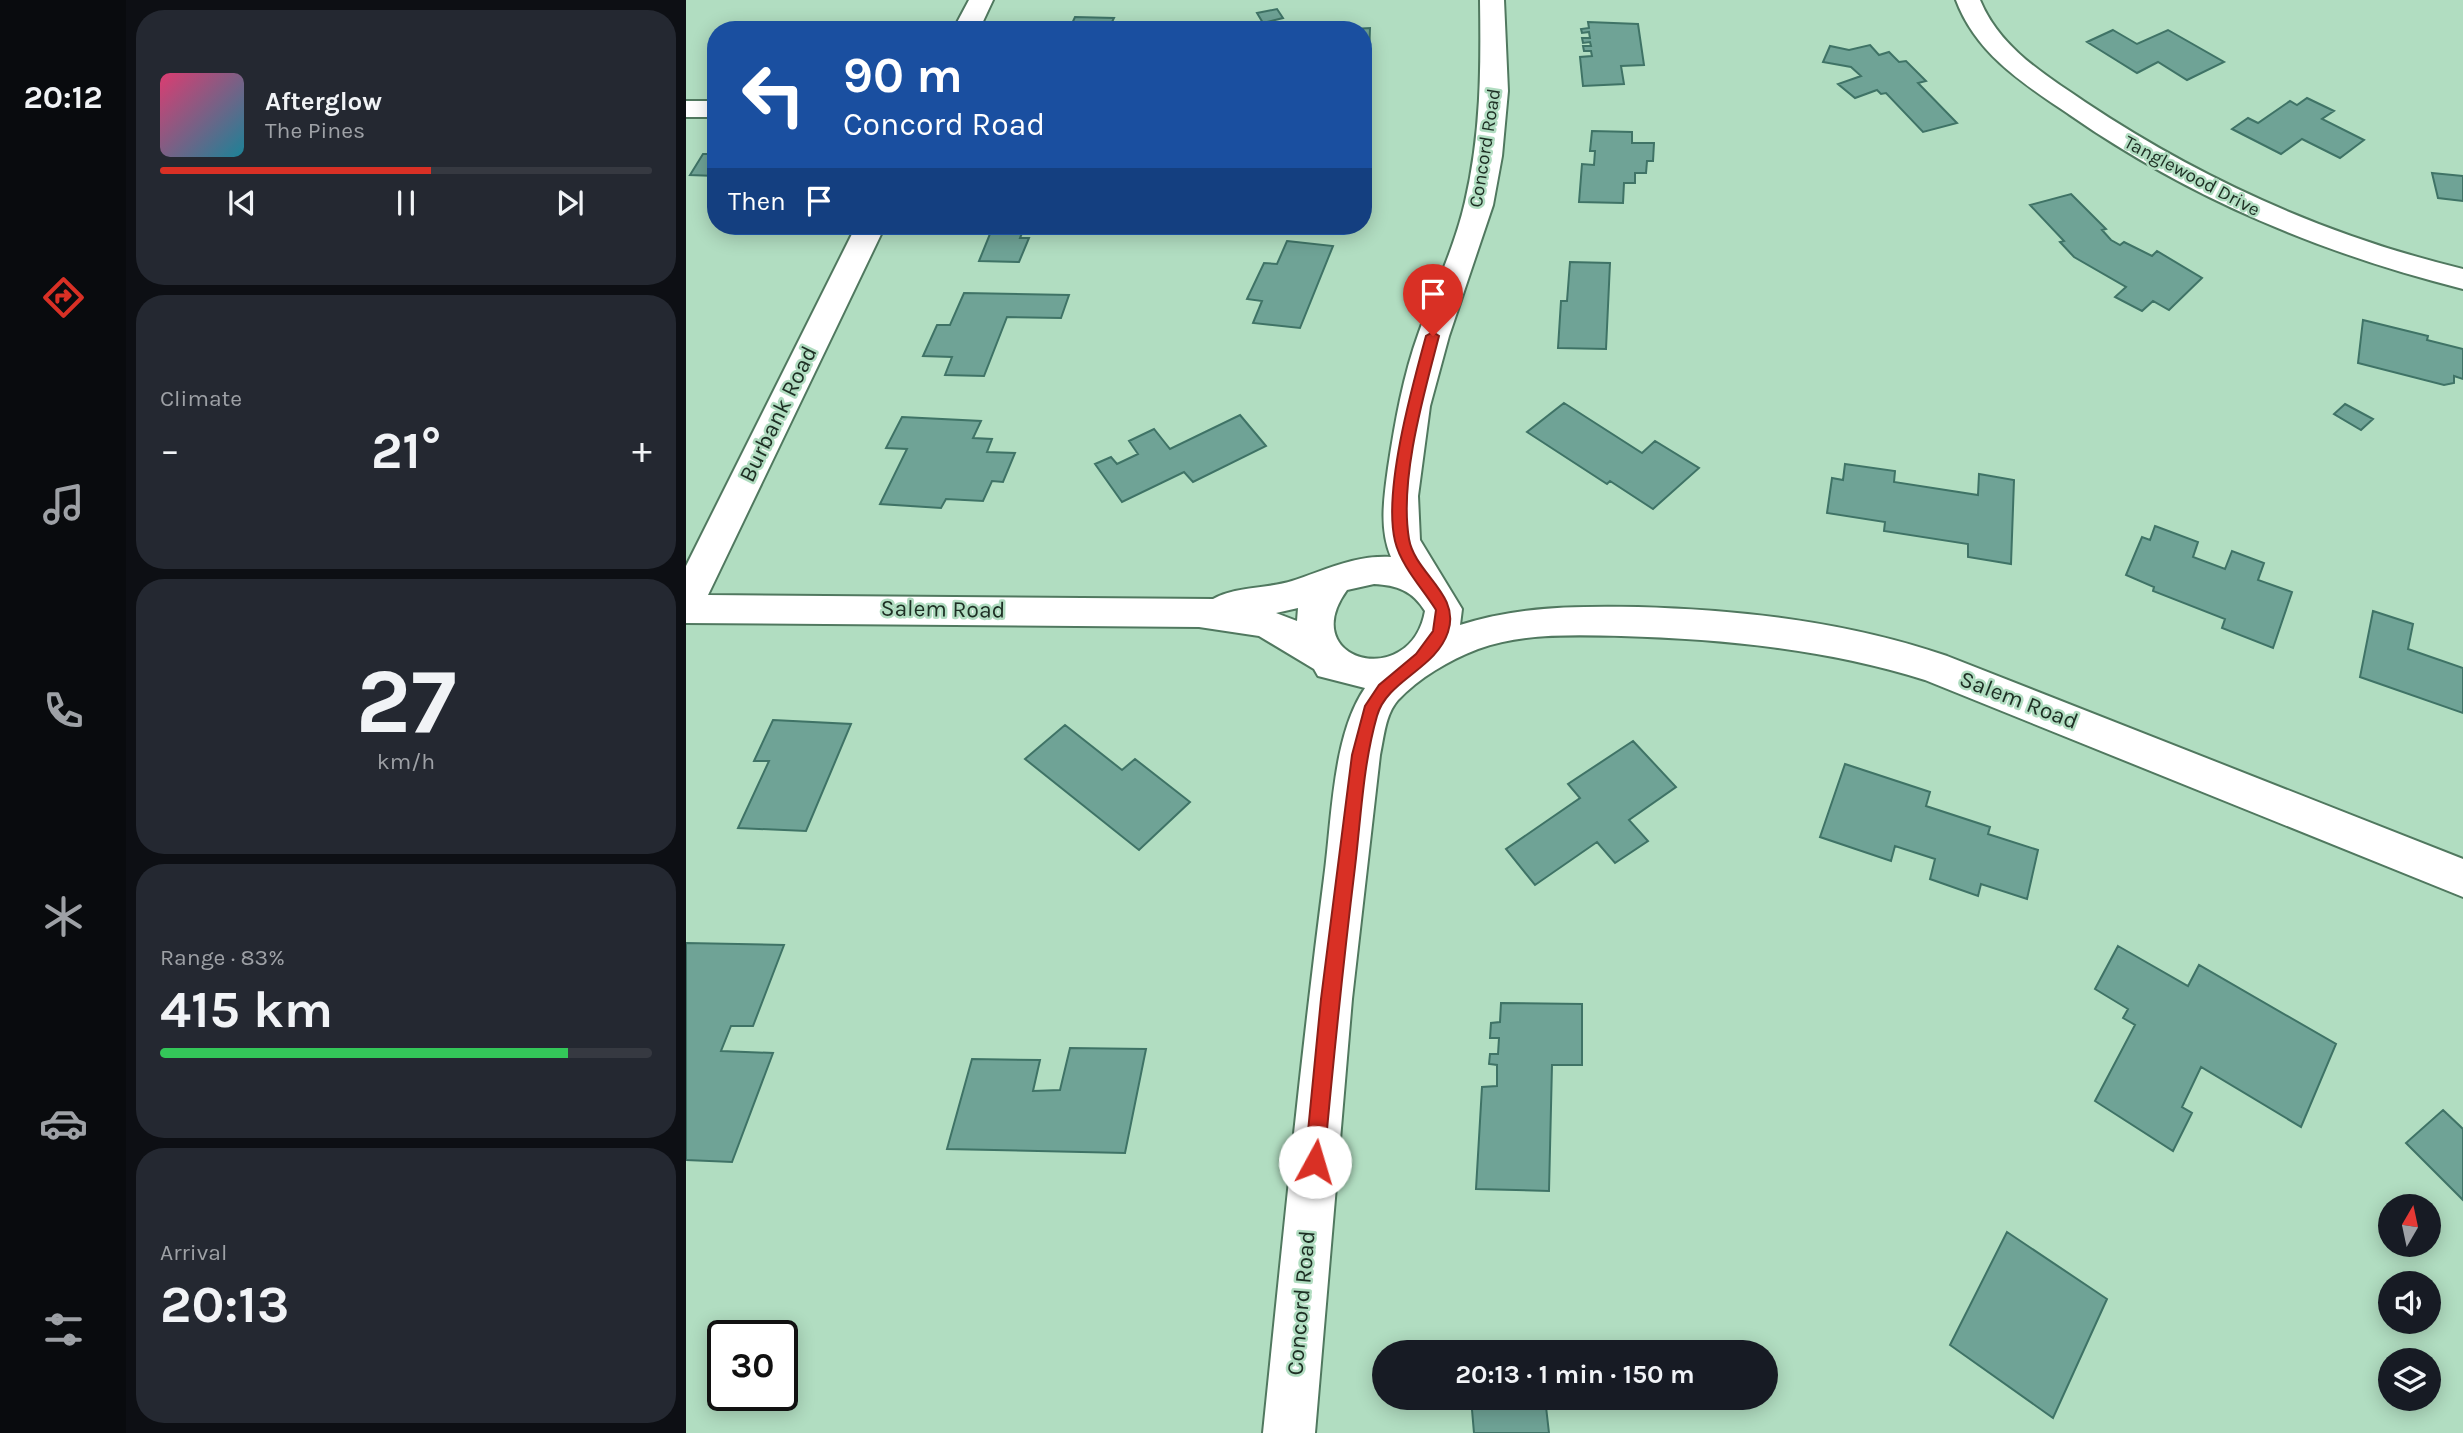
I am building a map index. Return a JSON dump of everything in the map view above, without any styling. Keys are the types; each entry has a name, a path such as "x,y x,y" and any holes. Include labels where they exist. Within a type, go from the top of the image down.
{"street":[{"path":"970,21 981,0"},
{"name":"Concord Road","path":"1289,1433 1330,999 1360,755 1370,710 1384,690 1421,659 1440,632 1444,609 1402,540 1401,496 1414,406 1433,336 1479,205 1488,156 1495,91 1492,0"},
{"name":"Tanglewood Drive","path":"1968,0 1976,21 2009,58 2093,120 2160,163 2214,192 2324,239 2395,263 2463,279"},
{"path":"686,109 707,109"},
{"name":"Burbank Road","path":"686,602 866,235"},
{"name":"Concord Road","path":"1335,579 1358,562 1378,540 1388,526 1401,496"},
{"name":"Salem Road","path":"1199,612 1295,595 1335,579 1374,570 1399,570 1457,605 1475,612 1516,619 1680,623 1787,631 1897,655 2071,720 2463,878"},
{"path":"1327,659 1314,629 1317,603 1335,579"},
{"name":"Salem Road","path":"686,609 1199,612 1236,616 1268,624 1294,636 1327,659 1350,670 1387,673 1468,637 1552,620"},
{"name":"Concord Road","path":"1327,659 1350,693 1358,723 1360,755"}],"building":[{"path":"1277,9 1283,18 1262,21 1257,13"},
{"path":"1075,17 1114,18 1112,21 1073,21"},
{"path":"1588,22 1638,24 1644,65 1621,66 1624,84 1583,86 1580,57 1592,56 1591,51 1584,51 1583,46 1591,46 1590,42 1583,43 1582,38 1590,38 1589,32 1582,33 1581,29 1589,28"},
{"path":"2113,30 2137,44 2168,30 2224,62 2187,80 2158,62 2137,73 2087,42"},
{"path":"1870,45 1879,55 1889,52 1899,62 1906,61 1926,81 1918,83 1957,123 1923,132 1886,93 1881,94 1877,90 1855,98 1838,84 1861,76 1851,67 1823,62 1830,46 1849,50"},
{"path":"2307,98 2334,111 2322,119 2364,140 2340,158 2302,139 2281,154 2232,129 2248,118 2258,123 2290,101 2297,105"},
{"path":"1592,131 1632,132 1632,143 1654,143 1653,161 1647,161 1646,173 1635,173 1635,183 1624,183 1623,203 1579,202 1582,164 1594,165 1595,151 1590,151"},
{"path":"703,154 707,154 707,176 690,175"},
{"path":"2432,173 2463,176 2463,201 2438,198"},
{"path":"2071,194 2106,229 2102,230 2111,240 2120,245 2124,242 2152,256 2157,251 2202,278 2169,310 2153,301 2142,311 2115,297 2126,287 2074,257 2060,242 2064,241 2030,205"},
{"path":"990,235 1021,235 1020,238 1029,238 1019,262 979,261"},
{"path":"1287,241 1333,246 1300,328 1253,323 1262,301 1247,299 1264,263 1277,264"},
{"path":"1570,262 1610,263 1606,349 1558,348 1561,301 1567,301"},
{"path":"964,293 1069,295 1061,318 1007,317 984,376 945,375 952,357 923,356 937,325 950,325"},
{"path":"2363,320 2428,336 2427,340 2463,349 2463,379 2454,376 2454,383 2444,385 2358,363"},
{"path":"1564,403 1642,453 1655,441 1699,468 1653,509 1610,481 1607,484 1527,432"},
{"path":"2345,404 2373,419 2361,430 2334,414"},
{"path":"1240,415 1266,446 1193,482 1184,472 1122,502 1095,464 1111,457 1117,464 1138,454 1129,441 1154,429 1170,449"},
{"path":"902,417 981,421 973,438 992,439 987,452 1015,453 1003,482 992,481 983,501 946,499 941,508 880,504 907,449 886,448"},
{"path":"1845,464 1895,471 1894,482 1978,495 1979,474 2014,480 2011,564 1968,557 1968,544 1884,531 1885,522 1827,513 1832,478 1843,480"},
{"path":"2155,526 2198,542 2193,557 2225,569 2232,551 2264,563 2258,580 2292,592 2273,648 2222,628 2225,619 2153,591 2154,587 2126,575 2142,537 2150,540"},
{"path":"2373,611 2413,624 2408,649 2463,668 2463,713 2360,677"},
{"path":"773,720 851,724 806,831 738,828 769,761 754,761"},
{"path":"1065,725 1122,770 1135,759 1190,802 1139,850 1025,759"},
{"path":"1633,741 1676,787 1629,820 1648,841 1615,863 1597,842 1535,885 1506,849 1580,798 1568,784"},
{"path":"1845,764 1930,792 1926,806 1990,827 1988,834 2038,850 2027,899 1981,884 1978,896 1930,879 1935,859 1895,846 1891,861 1820,837"},
{"path":"686,943 784,945 753,1026 731,1026 721,1051 773,1053 732,1162 686,1160"},
{"path":"2118,946 2188,986 2199,965 2336,1044 2301,1127 2201,1067 2182,1107 2192,1113 2173,1151 2095,1101 2135,1025 2123,1018 2128,1009 2095,989"},
{"path":"1501,1003 1582,1004 1582,1065 1552,1065 1549,1191 1476,1189 1482,1087 1497,1086 1497,1065 1489,1064 1490,1054 1498,1054 1499,1038 1490,1038 1491,1023 1500,1022"},
{"path":"1070,1048 1146,1049 1125,1153 947,1149 972,1059 1040,1060 1033,1091 1060,1090"},
{"path":"2443,1110 2463,1129 2463,1200 2406,1143"},
{"path":"2007,1232 2107,1299 2053,1418 1950,1345"},
{"path":"1472,1410 1546,1410 1549,1433 1474,1433"}],"route":[{"path":"1315,1162 1330,999 1360,755 1370,710 1384,690 1421,659 1440,632 1444,609 1408,555 1402,540 1401,496 1414,406 1433,336"}]}
